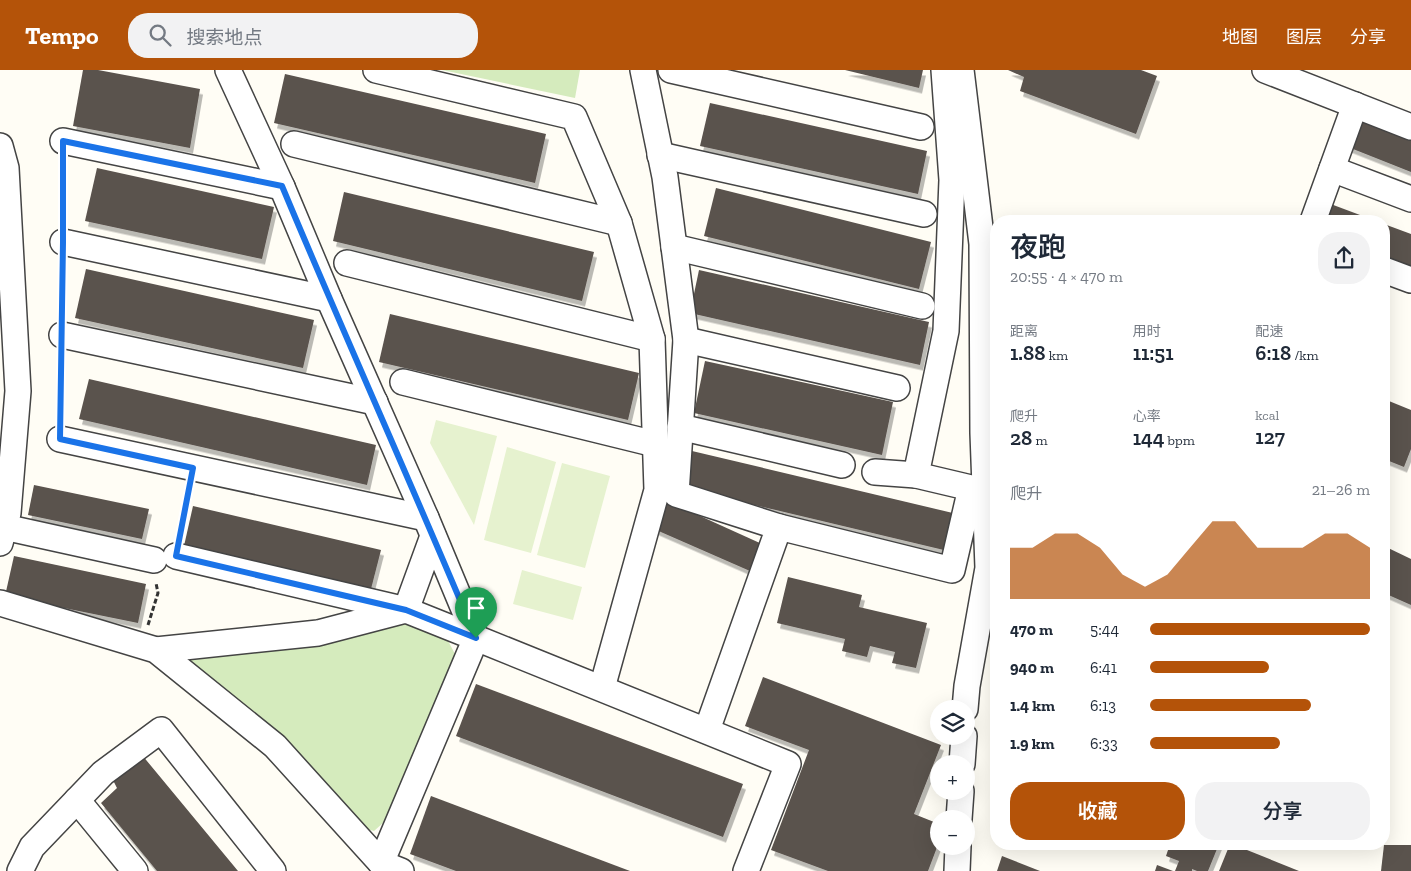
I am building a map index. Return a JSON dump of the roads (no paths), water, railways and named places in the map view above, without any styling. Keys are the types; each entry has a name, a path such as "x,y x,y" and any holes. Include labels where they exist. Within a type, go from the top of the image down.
{"street":[{"path":"152,639 275,746 391,867 476,638 430,527 329,299 282,186 228,70"},
{"path":"376,70 574,117 619,223 652,339 657,490 602,688"},
{"path":"643,70 660,155 686,340 676,494 779,527 952,570 971,488 916,474 876,472"},
{"path":"671,70 921,127"},
{"path":"916,474 946,331 952,180 944,70"},
{"path":"961,70 982,244 983,432 988,568 967,686 966,700"},
{"path":"1265,70 1411,126"},
{"path":"1315,215 1355,105"},
{"path":"63,141 282,186"},
{"path":"294,144 619,223"},
{"path":"0,146 6,168 18,391 3,523 406,610 788,764 746,871"},
{"path":"660,155 924,214"},
{"path":"1332,169 1411,199"},
{"path":"63,242 329,299"},
{"path":"674,247 922,306"},
{"path":"348,263 652,339"},
{"path":"1390,272 1411,280"},
{"path":"62,335 375,402"},
{"path":"686,340 897,388"},
{"path":"403,382 655,444"},
{"path":"680,427 842,465"},
{"path":"60,439 193,468 430,527"},
{"path":"406,610 430,527"},
{"path":"707,730 779,527"},
{"path":"0,603 152,639 318,633 406,610"},
{"path":"20,871 32,847 103,773 161,730 273,871"},
{"path":"77,800 135,871"},
{"path":"957,871 958,855"}]}
